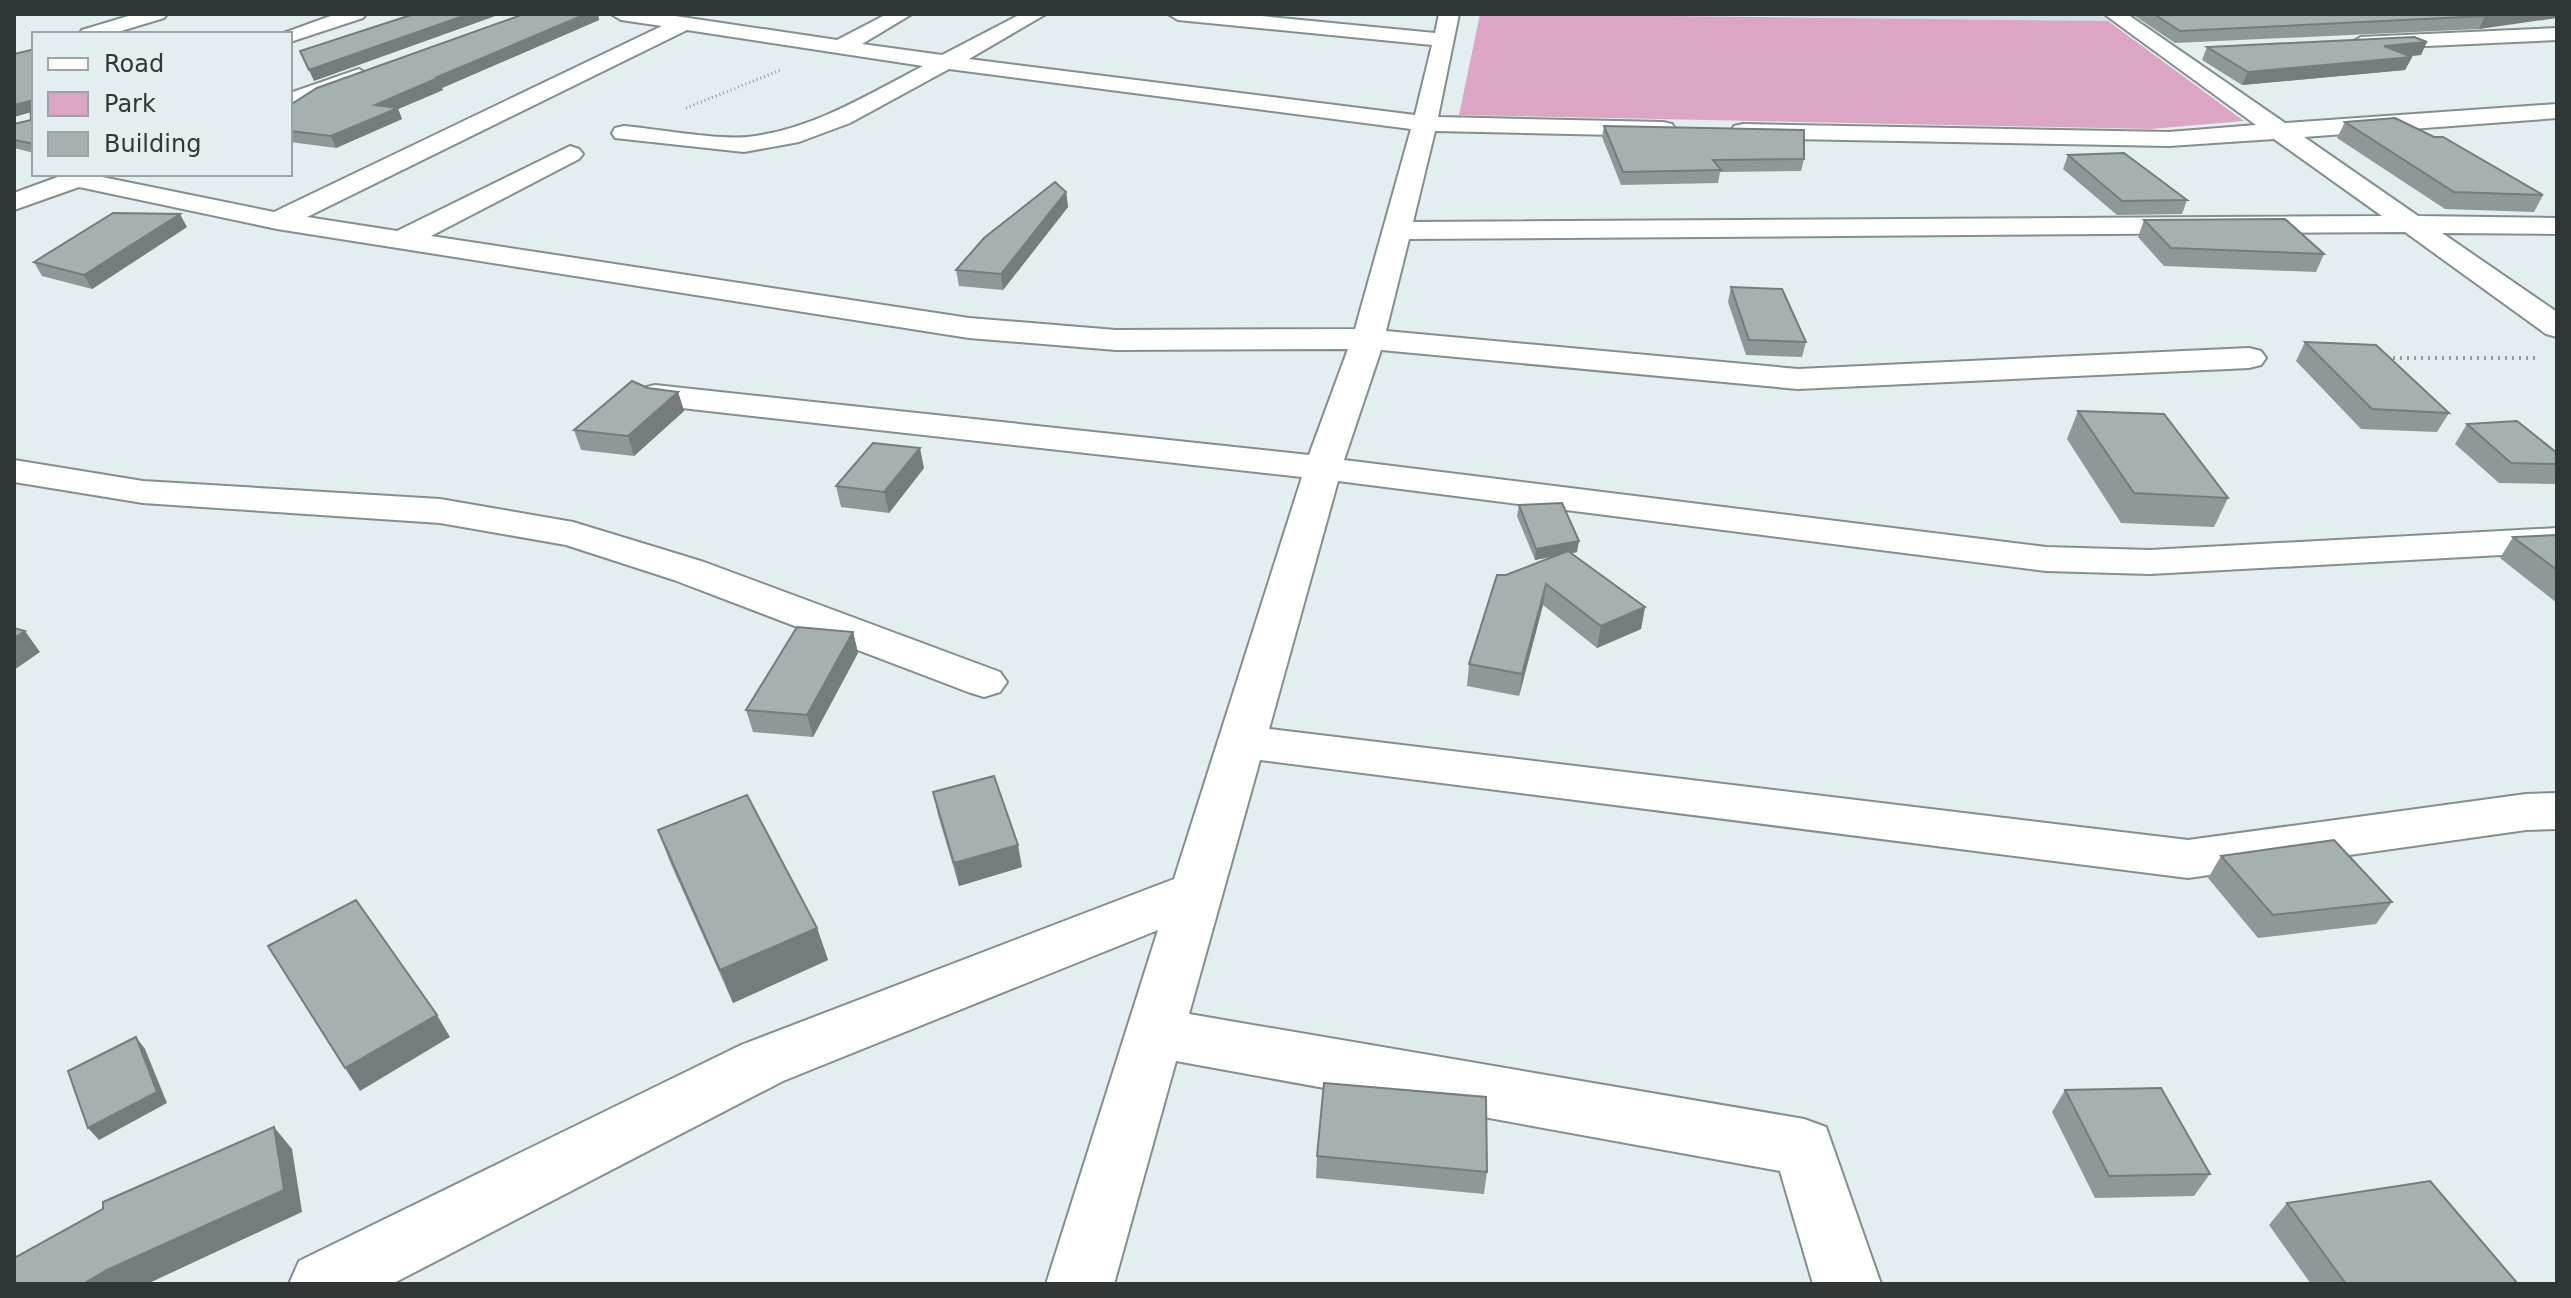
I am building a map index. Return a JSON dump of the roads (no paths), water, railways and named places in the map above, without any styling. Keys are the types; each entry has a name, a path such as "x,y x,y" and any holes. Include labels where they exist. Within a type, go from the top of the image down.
{"street":[{"path":"96,32 157,14"},
{"path":"292,35 356,14"},
{"path":"621,14 942,62 1425,124 1694,130"},
{"path":"840,47 902,14"},
{"path":"624,133 744,145 799,135 842,118 1036,14"},
{"path":"1178,14 1443,40"},
{"path":"1080,1284 1323,468 1368,339 1425,124 1449,14"},
{"path":"2114,14 2557,327"},
{"path":"277,221 683,24"},
{"path":"2341,44 2557,34"},
{"path":"2170,53 2201,51"},
{"path":"292,100 380,69"},
{"path":"1726,130 2169,139 2557,111"},
{"path":"404,239 570,154"},
{"path":"14,202 83,177 277,221 969,328 1116,340 1368,339 1798,379 2249,358"},
{"path":"1395,231 2412,224 2557,226"},
{"path":"655,395 1323,468 2046,559 2150,562 2557,540"},
{"path":"14,471 143,492 440,511 573,534 689,571 984,682"},
{"path":"1242,742 2188,859 2526,812 2557,811"},
{"path":"323,1284 762,1063 1197,892"},
{"path":"1155,1033 1804,1147 1847,1284"}]}
